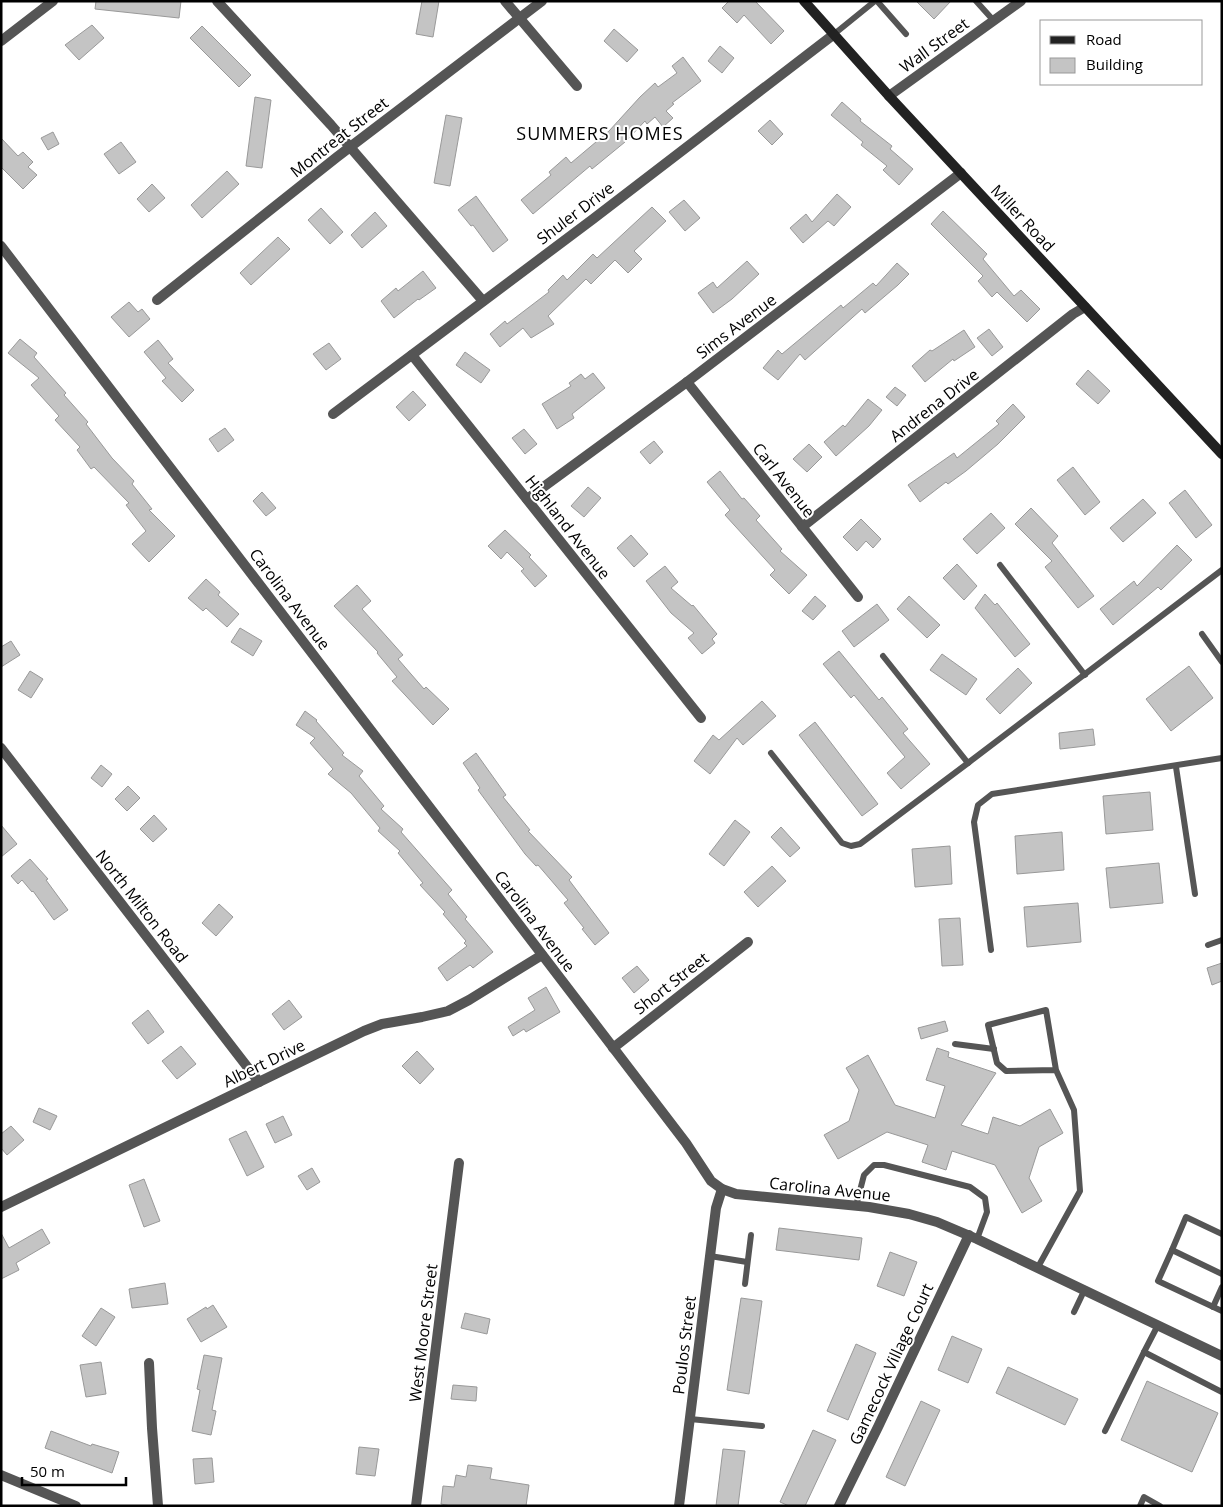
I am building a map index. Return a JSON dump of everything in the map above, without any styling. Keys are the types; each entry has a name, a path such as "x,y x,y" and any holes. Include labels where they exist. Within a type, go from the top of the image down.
{"main road":[{"name":"Miller Road","path":"804,1 889,96 1222,454"}],"street":[{"path":"1,41 53,1"},
{"path":"217,1 350,147 483,301"},
{"path":"505,1 577,86"},
{"name":"Montreat Street","path":"156,300 350,147 542,1"},
{"name":"Wall Street","path":"889,96 1021,1"},
{"name":"Shuler Drive","path":"334,414 833,35"},
{"name":"Sims Avenue","path":"527,499 687,382 961,173"},
{"name":"Carolina Avenue","path":"1,246 686,1143 706,1175 722,1189 745,1196 856,1206 909,1214 937,1222 1038,1267 1222,1356"},
{"name":"Andrena Drive","path":"802,527 1073,314 1085,307"},
{"name":"Highland Avenue","path":"412,355 701,718"},
{"name":"Carl Avenue","path":"687,382 858,597"},
{"name":"North Milton Road","path":"1,748 259,1082"},
{"name":"Short Street","path":"613,1048 748,942"},
{"name":"Albert Drive","path":"1,1207 382,1024 448,1011 542,955"},
{"name":"West Moore Street","path":"416,1506 458,1163"},
{"name":"Poulos Street","path":"679,1506 716,1208 722,1189"},
{"name":"Gamecock Village Court","path":"839,1506 973,1237"},
{"path":"149,1363 158,1506"},
{"path":"1,1475 76,1506"}],"lane":[{"path":"833,35 876,1 906,34"},
{"path":"976,1 994,21"},
{"path":"1000,565 1085,675"},
{"path":"771,753 842,844 851,846 860,844 1222,570"},
{"path":"1202,634 1222,662"},
{"path":"883,656 968,763"},
{"path":"991,950 974,822 978,805 992,794 1222,758"},
{"path":"1176,766 1194,894"},
{"path":"1208,945 1222,940"},
{"path":"1038,1267 1080,1191 1074,1110 1056,1070 1046,1010 988,1025 997,1063 1006,1071 1056,1070"},
{"path":"955,1044 994,1049"},
{"path":"856,1206 864,1175 874,1165 884,1165 970,1187 985,1198 987,1212 973,1237"},
{"path":"1222,1234 1186,1217 1158,1281 1222,1311"},
{"path":"745,1284 751,1235"},
{"path":"1172,1250 1222,1274"},
{"path":"710,1256 747,1262"},
{"path":"1213,1307 1222,1288"},
{"path":"1074,1312 1084,1290"},
{"path":"1105,1431 1158,1325"},
{"path":"1144,1352 1222,1392"},
{"path":"690,1420 762,1426"},
{"path":"1140,1506 1144,1497 1160,1506"}],"building":[{"path":"96,1 181,1 179,18 95,9"},
{"path":"422,1 439,1 433,37 416,34"},
{"path":"729,1 755,1 784,31 771,44 744,15 737,23 722,8"},
{"path":"916,1 951,1 934,19"},
{"path":"92,25 104,38 79,60 65,45"},
{"path":"202,26 251,75 239,87 190,38"},
{"path":"614,29 638,50 627,62 604,41"},
{"path":"720,46 734,58 722,73 708,61"},
{"path":"683,57 701,81 672,103 674,104 666,111 673,118 663,127 655,117 647,124 645,121 625,142 592,169 590,166 533,214 521,200 551,175 549,172 566,157 571,163 609,131 655,83 658,87 677,73 672,66"},
{"path":"255,97 271,100 262,168 246,166"},
{"path":"842,102 861,119 860,121 892,146 890,149 913,169 899,185 883,170 887,166 861,145 863,142 831,115"},
{"path":"446,115 462,118 450,186 434,183"},
{"path":"770,120 783,134 772,145 758,131"},
{"path":"53,132 59,144 48,150 41,138"},
{"path":"1,138 18,156 23,152 33,162 28,167 37,175 23,189 1,167"},
{"path":"121,142 136,162 119,174 104,154"},
{"path":"227,171 239,184 202,218 191,205"},
{"path":"152,184 165,198 149,212 137,199"},
{"path":"837,194 851,207 834,226 828,221 803,243 790,228 806,214 812,222"},
{"path":"476,196 508,240 493,252 473,225 471,226 458,210"},
{"path":"684,200 700,218 685,231 669,212"},
{"path":"652,207 666,221 634,251 642,259 628,273 615,260 591,284 586,279 548,316 554,324 531,338 523,328 500,347 490,334 505,321 507,324 549,292 548,290 563,275 567,280 593,254 597,258"},
{"path":"321,208 343,232 330,244 308,220"},
{"path":"943,211 987,254 983,259 1014,296 1021,290 1040,309 1027,322 997,292 992,297 978,281 983,276 931,224"},
{"path":"375,212 387,226 362,248 351,235"},
{"path":"278,237 290,249 251,285 240,273"},
{"path":"747,261 759,274 732,299 713,313 698,293 713,282 717,288"},
{"path":"897,263 909,274 865,313 862,309 805,360 800,354 778,380 763,368 778,350 782,354 841,305 843,308 873,283 876,286"},
{"path":"423,271 436,288 418,299 394,318 381,301 396,288 398,291"},
{"path":"129,302 138,312 142,309 150,319 129,337 111,317"},
{"path":"989,329 1003,347 992,356 977,338"},
{"path":"964,330 975,347 954,361 953,359 925,382 912,366 930,350 932,351"},
{"path":"20,339 37,353 34,357 66,393 64,395 88,422 86,424 112,458 134,481 132,484 152,509 149,510 175,536 149,562 132,544 146,531 126,505 129,503 94,467 91,469 77,450 80,447 55,420 59,416 31,385 39,378 8,353"},
{"path":"158,340 173,359 168,363 194,390 182,402 162,381 166,378 144,352"},
{"path":"329,343 341,359 326,370 313,354"},
{"path":"465,352 490,370 481,383 456,365"},
{"path":"1088,370 1110,391 1098,404 1076,384"},
{"path":"593,373 605,388 572,414 574,418 557,429 542,404 571,386 569,383 581,374 585,379"},
{"path":"895,387 906,395 897,406 886,397"},
{"path":"413,391 426,405 409,421 396,407"},
{"path":"868,399 882,410 869,426 836,456 824,442 843,425 845,427"},
{"path":"1013,404 1025,417 998,444 966,471 948,484 946,482 920,502 908,485 954,453 957,458 999,424 996,421"},
{"path":"225,428 234,440 218,452 209,439"},
{"path":"524,429 537,444 525,454 512,438"},
{"path":"654,441 663,452 650,464 640,452"},
{"path":"809,444 822,457 807,472 793,459"},
{"path":"1073,467 1100,502 1085,515 1057,480"},
{"path":"720,471 742,499 744,498 760,516 756,520 782,549 780,551 807,575 789,594 770,575 775,570 725,515 730,510 707,482"},
{"path":"588,487 601,498 584,517 571,506"},
{"path":"1185,490 1212,525 1196,538 1169,503"},
{"path":"262,492 276,508 266,516 253,501"},
{"path":"1143,499 1156,513 1123,542 1110,528"},
{"path":"1031,508 1058,536 1052,543 1094,596 1078,608 1045,567 1052,561 1015,524"},
{"path":"991,513 1005,528 977,554 963,539"},
{"path":"861,519 881,539 873,548 866,541 857,551 843,537"},
{"path":"505,530 531,555 529,557 547,576 535,587 521,571 524,569 507,552 501,559 488,546"},
{"path":"631,535 648,554 634,567 617,548"},
{"path":"1177,545 1192,560 1161,590 1158,587 1113,625 1100,609 1134,581 1137,586"},
{"path":"957,564 977,586 964,600 943,578"},
{"path":"665,566 678,582 671,588 693,605 717,634 712,639 715,643 702,654 688,638 694,633 671,613 646,581"},
{"path":"206,579 220,592 218,595 239,614 227,627 206,608 203,611 188,598"},
{"path":"357,585 371,601 362,609 403,655 398,659 424,689 426,687 449,709 433,725 392,681 397,677 378,652 334,606"},
{"path":"985,594 995,605 997,603 1030,644 1015,657 975,608"},
{"path":"815,596 826,606 813,620 802,611"},
{"path":"909,596 940,625 927,638 897,609"},
{"path":"877,604 889,620 854,647 842,631"},
{"path":"240,628 262,641 253,656 231,642"},
{"path":"11,641 20,655 1,667 1,647"},
{"path":"839,651 879,700 882,697 908,729 903,733 930,764 901,789 887,773 905,757 854,695 851,698 823,664"},
{"path":"942,654 977,679 966,695 930,670"},
{"path":"1189,666 1213,698 1171,731 1146,699"},
{"path":"1018,668 1032,683 1000,714 986,699"},
{"path":"30,671 43,679 31,698 18,690"},
{"path":"762,701 776,716 743,745 737,738 710,774 694,761 713,735 719,740"},
{"path":"305,711 317,720 344,753 342,755 363,771 359,776 384,806 381,809 403,829 401,832 452,890 448,894 467,917 465,919 493,952 473,968 470,965 447,981 438,968 467,946 464,943 466,941 443,914 445,912 420,885 423,883 398,853 400,851 378,831 380,828 351,793 328,774 333,769 310,743 315,738 296,725"},
{"path":"815,722 878,804 862,816 799,735"},
{"path":"1093,729 1095,745 1060,749 1059,733"},
{"path":"476,753 506,795 503,797 530,830 528,831 572,877 569,880 609,933 595,945 564,903 568,900 538,865 536,866 525,854 478,790 480,788 463,763"},
{"path":"101,765 112,774 102,787 91,778"},
{"path":"128,786 140,798 127,811 115,799"},
{"path":"1150,792 1153,830 1106,834 1103,796"},
{"path":"154,815 167,829 153,842 140,829"},
{"path":"735,820 750,832 724,866 709,854"},
{"path":"1,825 17,844 1,857"},
{"path":"781,827 800,848 790,857 771,837"},
{"path":"1062,832 1064,870 1017,874 1015,836"},
{"path":"950,846 952,884 915,887 912,849"},
{"path":"30,859 48,879 46,880 68,910 54,920 33,891 22,880 18,884 11,876"},
{"path":"1159,863 1163,903 1110,908 1106,868"},
{"path":"772,866 786,881 758,907 744,892"},
{"path":"1078,903 1081,942 1027,947 1024,907"},
{"path":"219,904 233,917 216,936 202,923"},
{"path":"960,918 963,965 942,966 939,919"},
{"path":"1222,963 1222,981 1212,985 1207,968"},
{"path":"637,966 649,980 634,993 622,978"},
{"path":"546,987 560,1012 526,1032 524,1029 513,1036 508,1027 535,1010 528,998"},
{"path":"289,1000 302,1017 284,1030 272,1014"},
{"path":"148,1010 164,1032 148,1044 132,1023"},
{"path":"945,1021 948,1031 921,1039 918,1028"},
{"path":"181,1046 196,1064 177,1079 162,1061"},
{"path":"937,1048 949,1052 948,1057 996,1073 961,1125 988,1134 993,1117 1020,1126 1050,1109 1063,1133 1039,1147 1029,1178 1042,1201 1022,1213 995,1165 952,1151 946,1170 922,1162 928,1145 887,1132 838,1159 824,1135 849,1121 859,1090 846,1068 868,1055 895,1105 935,1118 945,1086 926,1080"},
{"path":"417,1051 434,1069 420,1084 402,1066"},
{"path":"39,1108 57,1116 50,1130 33,1122"},
{"path":"283,1116 292,1135 275,1143 266,1124"},
{"path":"11,1126 24,1140 7,1155 1,1148 1,1134"},
{"path":"246,1131 264,1167 247,1176 229,1139"},
{"path":"312,1168 320,1182 307,1190 298,1176"},
{"path":"144,1179 160,1221 144,1227 129,1185"},
{"path":"779,1228 862,1238 859,1260 776,1250"},
{"path":"42,1229 50,1243 16,1263 19,1270 1,1279 1,1233 9,1248"},
{"path":"890,1252 917,1262 904,1296 877,1286"},
{"path":"165,1283 168,1304 132,1308 129,1289"},
{"path":"741,1298 762,1301 749,1394 727,1390"},
{"path":"213,1305 227,1327 201,1342 187,1319 206,1307 207,1309"},
{"path":"101,1308 115,1317 96,1346 82,1336"},
{"path":"465,1313 490,1319 487,1334 461,1328"},
{"path":"952,1336 982,1349 968,1383 938,1370"},
{"path":"856,1344 876,1353 848,1420 827,1411"},
{"path":"204,1355 222,1358 212,1410 216,1411 211,1435 192,1431 200,1390 197,1389"},
{"path":"101,1362 106,1394 86,1397 80,1365"},
{"path":"1008,1367 1078,1399 1065,1425 996,1393"},
{"path":"1147,1381 1218,1413 1192,1472 1121,1440"},
{"path":"453,1385 477,1387 476,1401 451,1399"},
{"path":"921,1401 940,1410 905,1486 886,1477"},
{"path":"813,1430 836,1440 805,1506 789,1506 780,1502"},
{"path":"51,1431 91,1446 92,1444 119,1452 112,1473 45,1448"},
{"path":"359,1447 379,1449 375,1476 356,1474"},
{"path":"723,1449 745,1451 738,1506 716,1506"},
{"path":"212,1458 214,1482 195,1484 193,1459"},
{"path":"468,1465 492,1468 490,1479 529,1485 526,1506 451,1506 441,1504 443,1486 454,1487 456,1475 466,1477"}],"district":[{"name":"SUMMERS HOMES","path":"600,133"}]}
